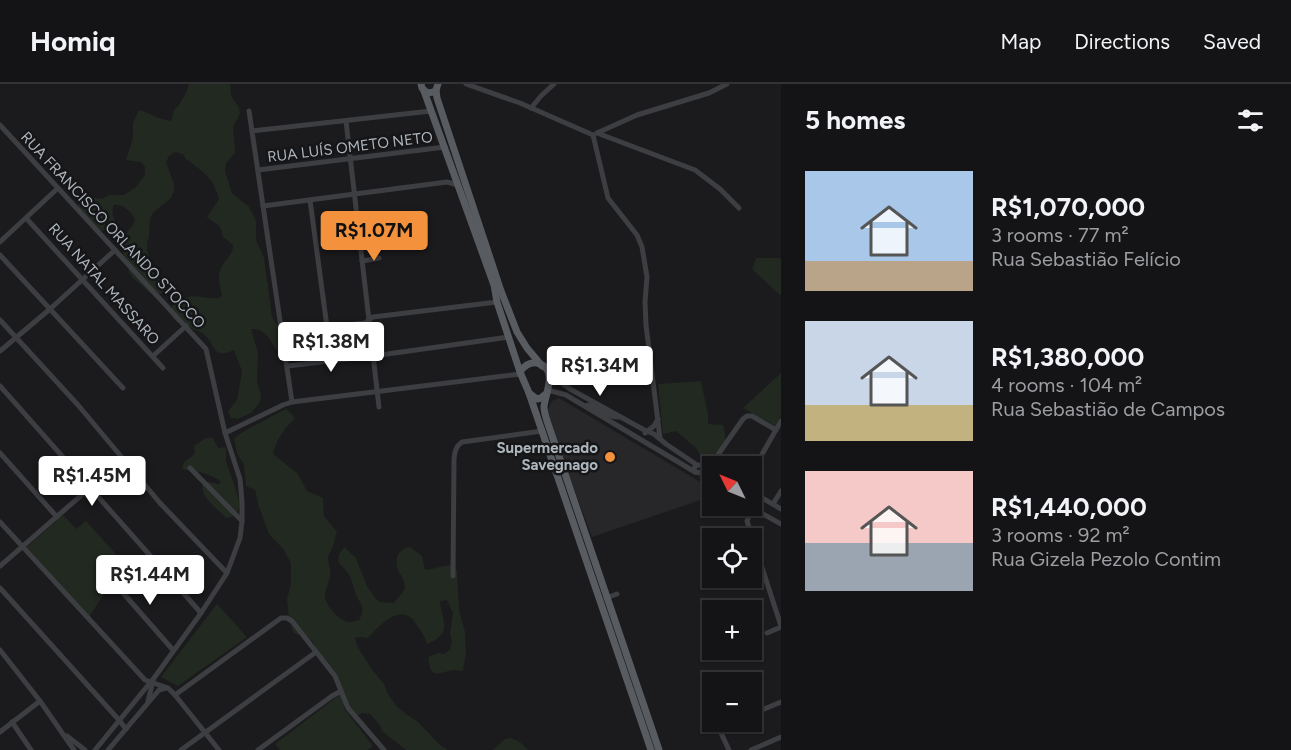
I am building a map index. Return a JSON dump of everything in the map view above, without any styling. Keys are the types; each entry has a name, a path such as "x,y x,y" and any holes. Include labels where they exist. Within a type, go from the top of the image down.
{"main road":[{"path":"423,88 430,93 439,86"},
{"path":"439,86 437,98 501,291 527,348 548,373 550,381 544,406 547,421 612,598 659,750"},
{"path":"423,88 494,285 497,302 651,750"},
{"path":"521,373 528,364 537,363 542,366"},
{"path":"529,393 537,399 547,392"}],"street":[{"path":"466,84 495,93 595,134 694,170 720,189 739,208"},
{"path":"531,108 554,84"},
{"path":"595,134 637,115 709,93 727,84"},
{"path":"249,111 292,402"},
{"path":"252,130 431,111"},
{"path":"346,121 379,407"},
{"name":"RUA FRANCISCO ORLANDO STOCCO","path":"0,125 207,351 225,433"},
{"path":"595,134 608,198 637,236 642,247 647,277 646,325 660,438"},
{"name":"RUA LUÍS OMETO NETO","path":"258,170 445,147"},
{"path":"263,206 447,182 458,185"},
{"path":"0,242 58,188"},
{"path":"310,200 327,327"},
{"name":"RUA NATAL MASSARO","path":"26,218 164,368"},
{"path":"0,351 115,250"},
{"path":"0,255 123,388"},
{"path":"362,261 379,258"},
{"path":"282,333 365,323 373,317 497,302"},
{"path":"0,321 78,405 160,503 226,573"},
{"path":"153,356 186,326"},
{"path":"286,366 509,337"},
{"path":"95,750 152,681 201,613 226,573 240,538 242,502 240,479 225,433 292,402 521,373"},
{"path":"548,373 570,389 654,434 702,468"},
{"path":"0,386 201,613"},
{"path":"547,392 566,395 642,440 702,469"},
{"path":"585,406 591,405 610,416 621,417"},
{"path":"713,456 742,419 747,416 752,416 776,430"},
{"path":"642,440 642,436 654,426 658,419"},
{"path":"761,456 781,421"},
{"path":"453,576 455,449 462,442 542,431"},
{"path":"0,453 57,517"},
{"path":"0,566 123,459"},
{"path":"190,468 242,521"},
{"path":"773,504 781,491"},
{"path":"762,498 781,509"},
{"path":"762,513 781,524"},
{"path":"748,516 747,521 778,608 781,626 767,633"},
{"path":"0,522 145,680 168,688 175,695 219,750"},
{"path":"110,578 173,650"},
{"path":"0,588 126,729"},
{"path":"175,695 281,618 287,618 292,621 335,676 348,708 381,749"},
{"path":"0,650 40,701 74,750"},
{"path":"181,750 316,652"},
{"path":"148,703 152,681"},
{"path":"108,750 159,690 168,688"},
{"path":"258,750 341,691"},
{"path":"0,732 40,701"},
{"path":"762,710 781,702"},
{"path":"12,722 31,750"},
{"path":"61,731 85,750"},
{"path":"721,732 729,750"},
{"path":"751,750 781,737"}],"shaded area":[{"path":"189,84 230,84 231,96 240,113 233,127 235,153 226,163 225,171 232,193 249,207 256,221 256,240 264,258 272,317 289,339 281,355 266,334 257,329 251,329 258,353 257,381 261,395 260,402 251,413 238,419 231,418 228,411 237,400 242,371 234,350 227,353 217,352 202,333 180,324 172,317 171,312 172,306 184,298 196,296 220,298 222,294 219,272 231,254 233,245 222,236 220,227 207,217 219,199 208,177 186,160 183,154 175,152 166,162 174,184 174,191 171,198 153,213 147,243 153,272 163,284 163,292 157,296 150,293 129,272 121,246 122,239 135,220 130,212 115,204 112,211 116,223 110,228 99,230 89,225 75,210 86,197 102,199 109,195 124,195 136,187 145,175 145,167 141,162 126,160 133,138 133,123 139,110 170,121"},
{"path":"756,258 781,258 781,296 752,269"},
{"path":"781,373 781,416 775,426 743,408"},
{"path":"701,381 708,424 723,425 725,440 719,450 711,456 702,456 702,458 696,448 676,431 663,434 658,384"},
{"name":"Supermercado Savegnago","path":"559,398 702,483 702,499 592,537 550,425 547,411 552,401"},
{"path":"287,409 295,418 281,434 273,454 298,474 307,491 323,498 324,516 337,532 328,557 330,575 325,596 329,607 335,614 350,622 359,620 362,611 362,605 350,576 338,562 344,547 356,558 367,586 380,602 394,603 405,589 396,562 400,552 406,548 410,547 422,556 425,570 453,565 457,571 459,610 465,632 466,652 463,671 453,670 437,674 430,668 428,657 438,653 445,654 450,649 452,641 450,634 453,613 447,600 440,601 444,631 427,644 413,619 402,615 386,621 368,638 355,638 357,646 384,684 396,706 418,722 440,745 448,750 406,750 382,731 380,725 370,714 362,713 356,716 349,713 343,704 345,710 373,746 368,750 280,750 275,744 338,696 339,683 315,649 313,642 294,633 289,620 287,599 291,584 291,563 284,550 269,534 255,490 246,486 244,465 237,453 234,439 246,430"},
{"path":"206,438 213,438 218,448 226,447 226,461 240,502 236,513 229,518 226,518 203,493 203,483 219,484 220,481 203,473 182,469 184,462 195,453 194,446"},
{"path":"63,515 76,529 86,521 124,563 89,617 27,547"},
{"path":"217,604 247,637 178,686 161,677"},
{"path":"510,738 520,742 528,750 493,750 505,739"}],"place":[{"name":"Supermercado Savegnago","path":"610,457"}]}
